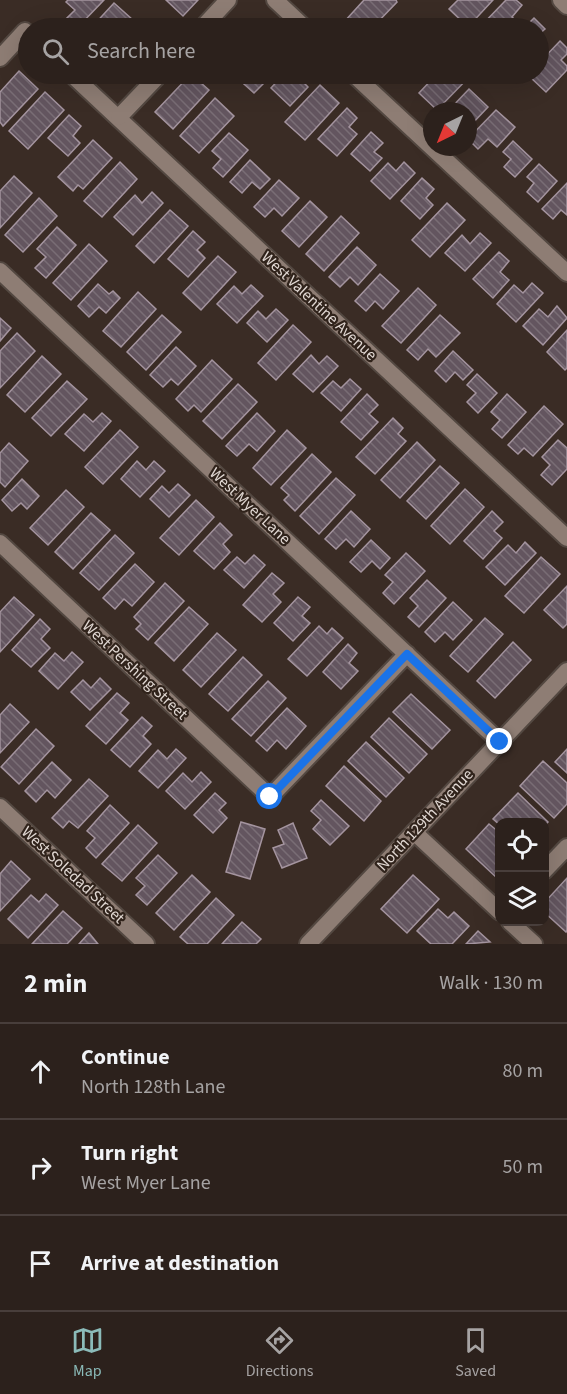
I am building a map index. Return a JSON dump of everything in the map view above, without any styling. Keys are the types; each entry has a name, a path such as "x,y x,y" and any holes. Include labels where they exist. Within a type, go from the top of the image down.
{"street":[{"path":"211,18 228,0"},
{"path":"275,0 294,18"},
{"path":"561,0 567,6"},
{"path":"0,57 18,41"},
{"name":"West Valentine Avenue","path":"82,84 567,538"},
{"path":"119,117 150,84"},
{"path":"365,84 567,273"},
{"name":"West Myer Lane","path":"0,271 500,742"},
{"name":"West Pershing Street","path":"0,543 270,797 407,654"},
{"name":"North 129th Avenue","path":"308,944 567,671"},
{"name":"West Soledad Street","path":"0,807 146,944"},
{"path":"414,832 495,907"},
{"path":"549,866 567,847"},
{"path":"515,926 534,944"}],"building":[{"path":"68,0 104,0 87,18 67,18 75,10 66,2"},
{"path":"166,0 198,0 183,16"},
{"path":"364,0 396,0 397,2 382,18 348,18"},
{"path":"458,0 493,0 476,18 458,18 449,9"},
{"path":"506,0 516,0 522,5 513,18 489,18"},
{"path":"114,3 131,18 100,18"},
{"path":"560,41 567,48 567,54 561,60 567,66 567,70 546,92 538,84 549,84 549,52"},
{"path":"18,72 18,84 33,84 38,89 3,126 0,122 0,92"},
{"path":"182,84 202,84 209,90 173,129 155,112"},
{"path":"244,84 263,84 254,93"},
{"path":"275,84 305,84 308,87 290,106 271,88"},
{"path":"428,84 462,84 445,102 429,102 419,93"},
{"path":"320,85 339,103 305,140 285,122"},
{"path":"469,89 488,107 477,119 477,102 457,102"},
{"path":"45,92 64,110 28,149 9,131"},
{"path":"215,98 234,116 199,153 180,136"},
{"path":"347,108 357,118 349,127 357,134 337,156 318,139"},
{"path":"496,110 515,127 497,147 488,139 478,149 477,130"},
{"path":"69,115 81,126 73,136 80,143 68,156 48,138"},
{"path":"371,132 383,143 374,152 382,158 370,171 351,154"},
{"path":"229,133 248,150 223,177 213,168 221,159 212,151"},
{"path":"93,140 112,158 83,189 78,185 73,191 58,177"},
{"path":"513,141 532,159 515,177 504,167 511,159 503,152"},
{"path":"250,160 270,179 260,189 252,182 242,193 230,182"},
{"path":"120,162 137,179 102,217 84,201"},
{"path":"404,162 415,173 390,199 371,181 388,163 396,171"},
{"path":"539,164 557,181 538,202 527,192 534,183 527,177"},
{"path":"14,176 32,193 0,228 0,191"},
{"path":"422,178 434,189 426,198 433,205 420,219 401,201"},
{"path":"279,180 299,198 282,216 274,208 265,217 254,207"},
{"path":"567,183 567,215 561,210 553,219 542,209"},
{"path":"152,192 163,203 133,235 114,217 135,195 142,203"},
{"path":"39,198 57,216 23,252 5,235"},
{"path":"310,201 327,217 299,247 282,231"},
{"path":"447,203 465,220 430,257 412,240"},
{"path":"170,210 188,226 154,263 136,246"},
{"path":"341,216 359,233 324,271 306,254"},
{"path":"57,227 76,245 46,278 35,268 46,257 37,249"},
{"path":"193,231 205,242 197,250 205,258 188,277 168,259"},
{"path":"480,233 491,243 465,271 445,253 462,235 470,244"},
{"path":"89,244 107,261 71,300 53,283"},
{"path":"357,247 376,265 358,285 350,277 340,287 329,277"},
{"path":"499,252 509,261 500,272 509,280 493,298 473,279"},
{"path":"218,256 236,272 201,310 183,293"},
{"path":"380,274 399,291 383,309 375,301 366,311 355,301"},
{"path":"532,283 543,293 516,322 497,304 514,285 523,293"},
{"path":"98,284 109,294 113,291 120,298 106,313 99,307 89,317 78,306"},
{"path":"251,285 263,296 237,323 217,304 234,286 242,294"},
{"path":"418,288 436,305 401,343 382,326"},
{"path":"138,292 156,309 121,347 103,331"},
{"path":"557,306 567,318 543,345 523,326 539,309 548,317"},
{"path":"276,309 288,320 267,342 247,323 258,311 266,319"},
{"path":"162,315 181,332 146,370 127,352"},
{"path":"440,315 460,333 436,357 428,349 418,360 407,350"},
{"path":"0,318 11,328 0,341"},
{"path":"293,325 311,342 276,380 258,363"},
{"path":"567,330 567,368 565,370 547,352"},
{"path":"17,333 35,351 0,388 0,351"},
{"path":"176,347 196,366 178,385 171,379 163,387 150,375"},
{"path":"453,351 473,370 463,380 455,372 446,382 435,371"},
{"path":"311,355 319,364 327,356 338,366 313,392 293,374"},
{"path":"42,356 61,374 25,412 7,395"},
{"path":"212,360 232,379 201,412 194,405 188,411 176,399"},
{"path":"477,374 497,393 478,413 467,402 476,393 467,385"},
{"path":"350,379 361,389 341,411 321,393 333,381 341,388"},
{"path":"67,381 87,399 51,436 32,418"},
{"path":"238,384 257,402 222,439 203,421"},
{"path":"367,394 378,405 369,414 378,422 361,440 341,422"},
{"path":"507,394 526,412 502,438 492,429 500,420 491,412"},
{"path":"544,406 563,424 533,456 524,448 518,454 508,445"},
{"path":"102,413 111,421 84,451 65,434 84,414 93,422"},
{"path":"257,413 275,431 257,451 249,444 237,456 226,446"},
{"path":"393,418 403,428 398,434 406,441 375,474 356,457"},
{"path":"120,430 138,447 103,484 85,467"},
{"path":"287,430 306,448 271,485 253,468"},
{"path":"558,440 567,448 567,469 552,485 541,475 550,465 542,457"},
{"path":"417,442 435,460 400,498 381,480"},
{"path":"9,443 28,461 5,487 0,482 0,453"},
{"path":"312,454 331,472 295,511 284,500 289,495 281,488"},
{"path":"137,461 146,470 154,461 165,471 140,497 121,479"},
{"path":"440,466 459,483 426,519 407,501"},
{"path":"336,478 355,495 319,534 300,516"},
{"path":"22,479 39,496 27,509 21,503 12,511 2,500"},
{"path":"178,484 190,495 169,517 150,499 162,486 169,493"},
{"path":"465,489 484,507 450,544 431,526"},
{"path":"66,490 84,507 48,545 30,528"},
{"path":"196,500 214,517 179,555 160,538"},
{"path":"351,511 370,529 354,547 346,539 336,549 325,539"},
{"path":"492,511 503,522 494,531 502,538 483,559 464,541"},
{"path":"91,513 110,530 73,569 55,552"},
{"path":"220,523 232,535 223,544 230,552 214,569 194,551"},
{"path":"115,535 134,553 99,590 80,573"},
{"path":"371,540 390,558 380,569 372,561 361,572 350,562"},
{"path":"525,542 536,553 505,585 486,567 508,545 516,553"},
{"path":"406,553 425,571 394,604 383,593 393,582 385,575"},
{"path":"254,555 265,565 244,588 224,570 237,557 245,564"},
{"path":"541,557 560,574 524,613 505,596"},
{"path":"135,564 154,582 132,606 124,599 115,609 103,598"},
{"path":"272,573 284,583 273,594 281,602 262,622 243,605"},
{"path":"427,580 446,598 419,627 408,617 418,606 410,598"},
{"path":"165,583 184,601 148,640 136,629 141,624 134,617"},
{"path":"567,586 567,624 563,628 544,610"},
{"path":"14,597 34,615 0,652 0,612"},
{"path":"298,597 310,607 302,616 310,623 293,641 274,623"},
{"path":"453,602 472,620 453,640 445,632 435,642 425,632"},
{"path":"189,607 208,624 174,661 155,643"},
{"path":"485,618 503,634 468,672 450,656"},
{"path":"40,619 50,629 41,639 50,648 31,667 12,650"},
{"path":"319,626 327,634 332,628 343,638 307,676 288,659"},
{"path":"217,633 236,650 201,687 183,670"},
{"path":"513,642 531,660 495,698 477,681"},
{"path":"348,644 357,653 349,663 358,671 341,689 323,672"},
{"path":"72,652 83,662 58,689 39,671 55,653 64,661"},
{"path":"243,657 262,675 228,711 209,694"},
{"path":"100,678 111,689 90,710 71,692 83,680 91,688"},
{"path":"268,681 286,698 251,736 232,719"},
{"path":"117,693 129,703 120,713 128,720 106,744 86,726"},
{"path":"411,694 450,730 432,749 393,712"},
{"path":"10,704 29,722 0,753 0,715"},
{"path":"287,708 306,726 286,749 277,740 267,751 256,741"},
{"path":"142,717 152,726 143,736 151,744 130,767 111,750"},
{"path":"389,718 427,754 409,773 371,737"},
{"path":"36,729 54,746 19,784 1,767"},
{"path":"366,742 404,778 386,797 348,761"},
{"path":"176,749 186,758 158,788 139,771 158,750 167,759"},
{"path":"567,749 567,773 555,762"},
{"path":"543,761 567,783 567,804 554,818 520,786"},
{"path":"52,762 71,780 55,798 47,790 36,802 25,791"},
{"path":"344,766 381,801 364,821 326,786"},
{"path":"201,772 211,782 185,809 166,791 183,773 192,782"},
{"path":"89,779 108,796 78,828 69,821 63,828 52,818"},
{"path":"215,793 226,803 219,810 227,818 213,833 194,815"},
{"path":"518,793 544,818 495,818 495,821 493,819"},
{"path":"321,800 349,826 330,845 313,829 321,820 311,811"},
{"path":"110,805 129,823 96,858 86,848 95,838 87,831"},
{"path":"241,822 265,829 250,879 226,872"},
{"path":"293,823 307,858 282,868 273,848 284,844 278,830"},
{"path":"489,824 495,829 495,876 466,849"},
{"path":"138,825 157,843 122,881 102,864"},
{"path":"158,855 177,873 147,905 136,895 145,886 136,878"},
{"path":"11,861 30,879 0,911 0,874"},
{"path":"192,875 210,892 174,930 156,913"},
{"path":"413,875 439,899 407,933 381,909"},
{"path":"567,878 566,932 549,917 549,898"},
{"path":"46,894 58,905 28,938 8,919 31,895 39,902"},
{"path":"216,898 234,915 207,944 188,944 180,937"},
{"path":"438,909 448,918 454,912 469,926 452,944 431,944 417,931"},
{"path":"63,911 82,928 67,944 32,944"},
{"path":"242,922 261,939 256,944 222,944"},
{"path":"478,931 490,942 466,944"},
{"path":"89,933 98,944 79,944"}],"route":[{"path":"270,797 407,654 500,742"}]}
